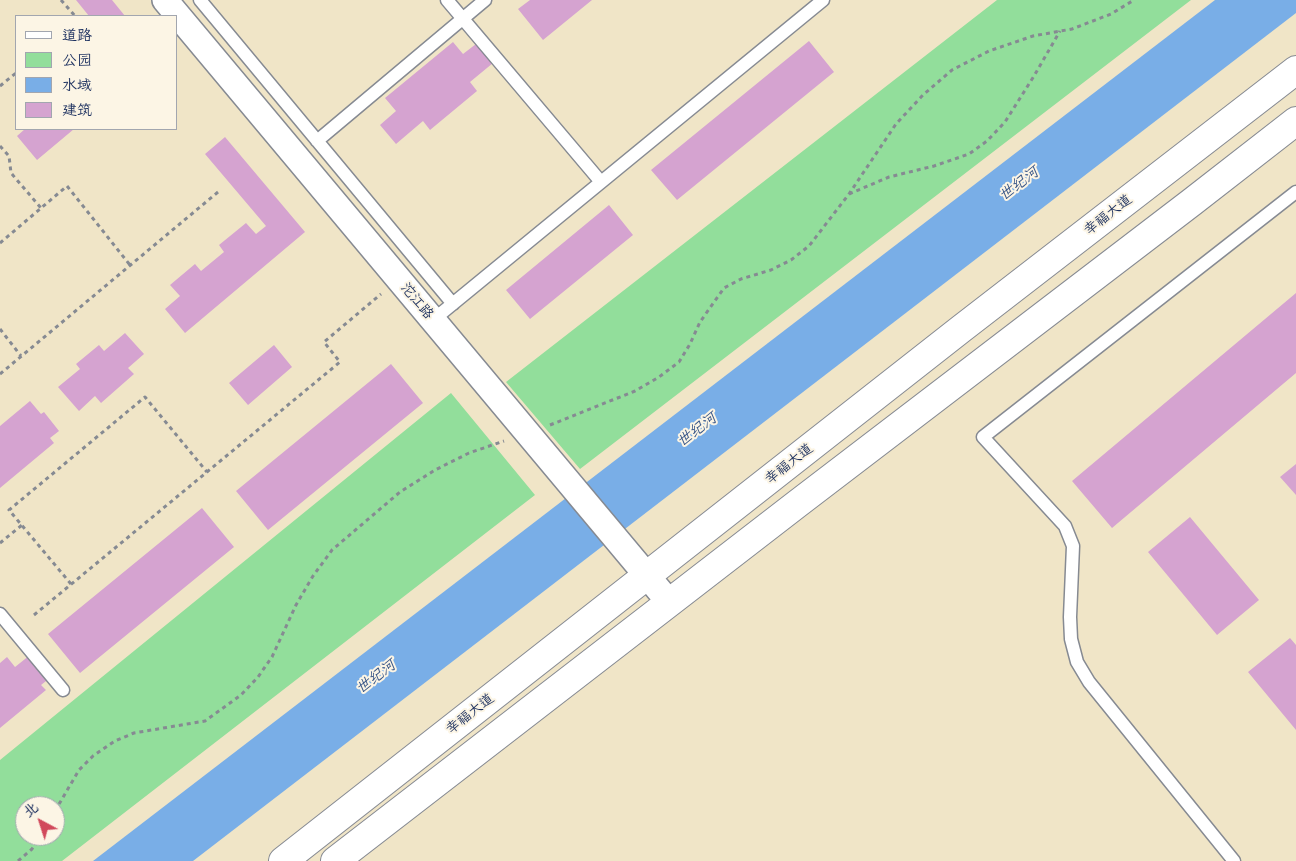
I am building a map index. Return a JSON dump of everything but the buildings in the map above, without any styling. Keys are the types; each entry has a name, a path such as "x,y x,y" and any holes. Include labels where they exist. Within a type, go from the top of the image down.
{"main road":[{"name":"幸福大道","path":"283,861 646,574 1296,70"},
{"path":"335,861 1296,121"}],"street":[{"name":"沱江路","path":"164,0 177,15"},
{"name":"沱江路","path":"178,17 669,602"}],"lane":[{"path":"200,0 454,304"},
{"path":"447,0 600,182"},
{"path":"317,141 485,0"},
{"path":"433,320 823,0"},
{"path":"1234,861 1089,682 1077,662 1071,639 1070,617 1073,546 1065,526 983,436 1296,192"},
{"path":"2,620 63,690"}],"path":[{"path":"61,0 74,15"},
{"path":"64,796 79,770 93,756 115,741 134,733 206,721 241,695 272,657 296,605 313,576 332,550 400,492 435,470 469,453 534,441 659,377 679,362 700,322 724,288 740,279 771,270 791,260 809,246 849,194 896,124 923,95 952,70 988,51 1033,36 1072,29 1111,14 1134,0"},
{"path":"849,194 889,177 934,166 969,154 987,141 1005,122 1060,31"},
{"path":"0,86 15,74"},
{"path":"0,146 8,156 11,173 41,208"},
{"path":"0,243 67,186 130,265"},
{"path":"0,374 218,192"},
{"path":"34,615 340,362 324,342 398,279"},
{"path":"0,329 21,356"},
{"path":"71,584 9,510 145,398 207,472"},
{"path":"0,543 22,525"},
{"path":"18,861 34,846"}],"green space":[{"path":"997,0 1191,0 580,469 506,382"},
{"path":"451,393 535,495 62,861 0,861 0,760"}],"water":[{"name":"世纪河","path":"1215,0 1296,0 1296,13 193,861 93,861"}]}
